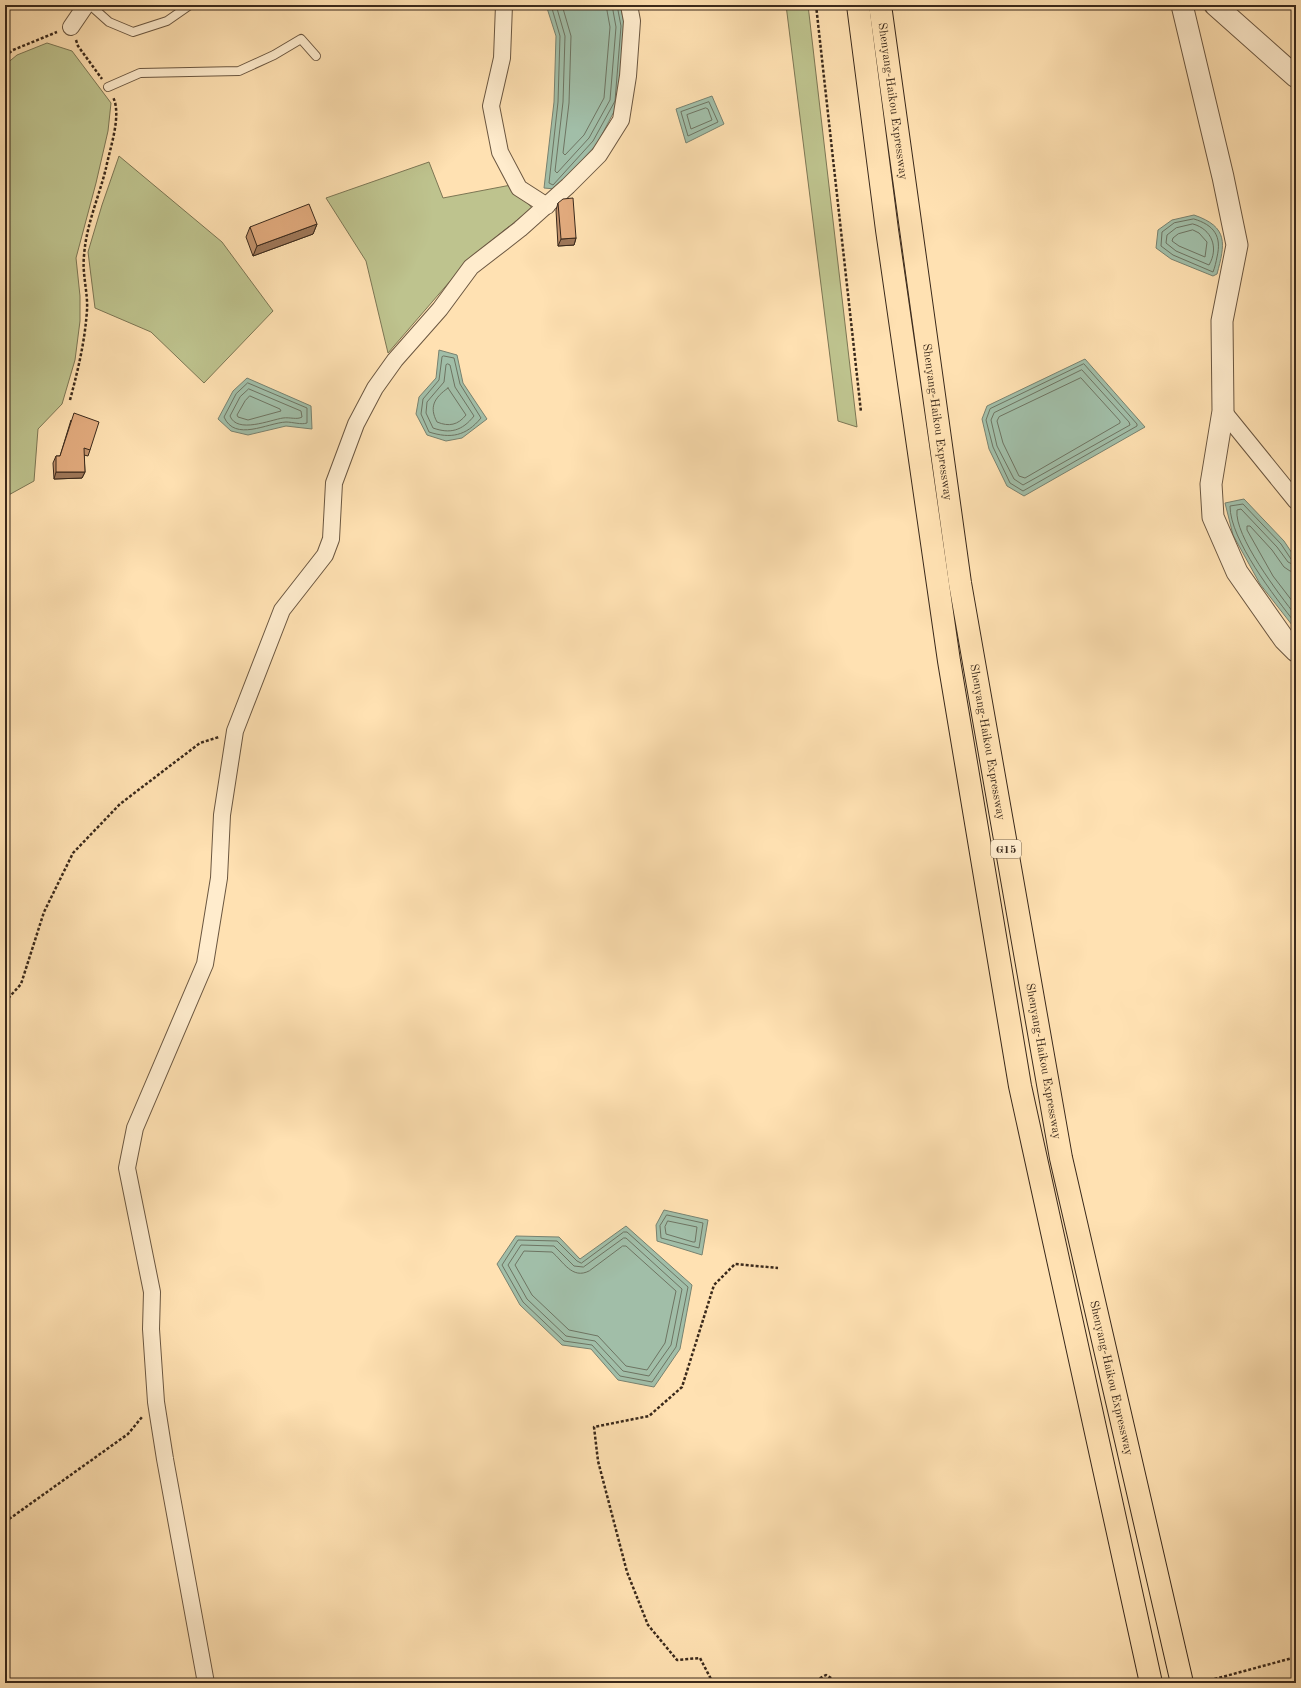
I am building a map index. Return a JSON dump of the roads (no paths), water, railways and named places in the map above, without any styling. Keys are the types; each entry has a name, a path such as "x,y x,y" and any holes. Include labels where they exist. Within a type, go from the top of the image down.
{"highway":[{"name":"Shenyang-Haikou Expressway","path":"858,5 887,230 949,661 1019,1078 1151,1683"},
{"name":"Shenyang-Haikou Expressway","path":"880,5 960,583 1061,1158 1182,1683"}],"street":[{"path":"71,27 86,5"},
{"path":"504,5 502,58 491,106 500,152 519,188 547,206"},
{"path":"206,1683 156,1402 151,1329 152,1292 127,1168 135,1128 206,964 219,878 222,815 235,731 282,610 325,555 331,539 334,483 356,424 375,388 395,360 440,309 471,267 547,206 600,156 621,120 628,76 632,29 629,5"},
{"path":"1182,5 1238,246 1222,321 1223,411 1211,484 1213,518 1237,572 1284,639 1296,651"},
{"path":"1215,5 1296,77"},
{"path":"1223,411 1296,501"}],"lane":[{"path":"90,5 109,22 134,32 168,21 190,5"},
{"path":"108,87 140,73 239,71 274,55 301,39 316,56"}],"water":[{"path":"546,5 620,5 625,26 619,102 597,144 555,189 544,188 554,102 556,36"},
{"path":"712,96 724,124 686,143 676,109"},
{"path":"1194,215 1213,225 1219,231 1222,238 1222,254 1220,263 1217,274 1213,276 1171,259 1156,248 1158,230 1172,220"},
{"path":"439,350 457,355 463,383 487,419 462,438 446,441 427,435 416,414 419,397 436,378"},
{"path":"1085,359 1145,427 1024,496 1007,486 989,449 982,419 987,406"},
{"path":"247,378 311,406 312,429 286,426 248,435 231,431 218,419 233,391"},
{"path":"1244,499 1284,541 1296,559 1296,630 1260,584 1233,535 1225,503"},
{"path":"664,1210 708,1220 702,1255 657,1241 656,1225"},
{"path":"626,1226 692,1285 680,1349 654,1387 618,1380 591,1349 562,1345 520,1305 497,1264 516,1236 559,1237 580,1259"}]}
